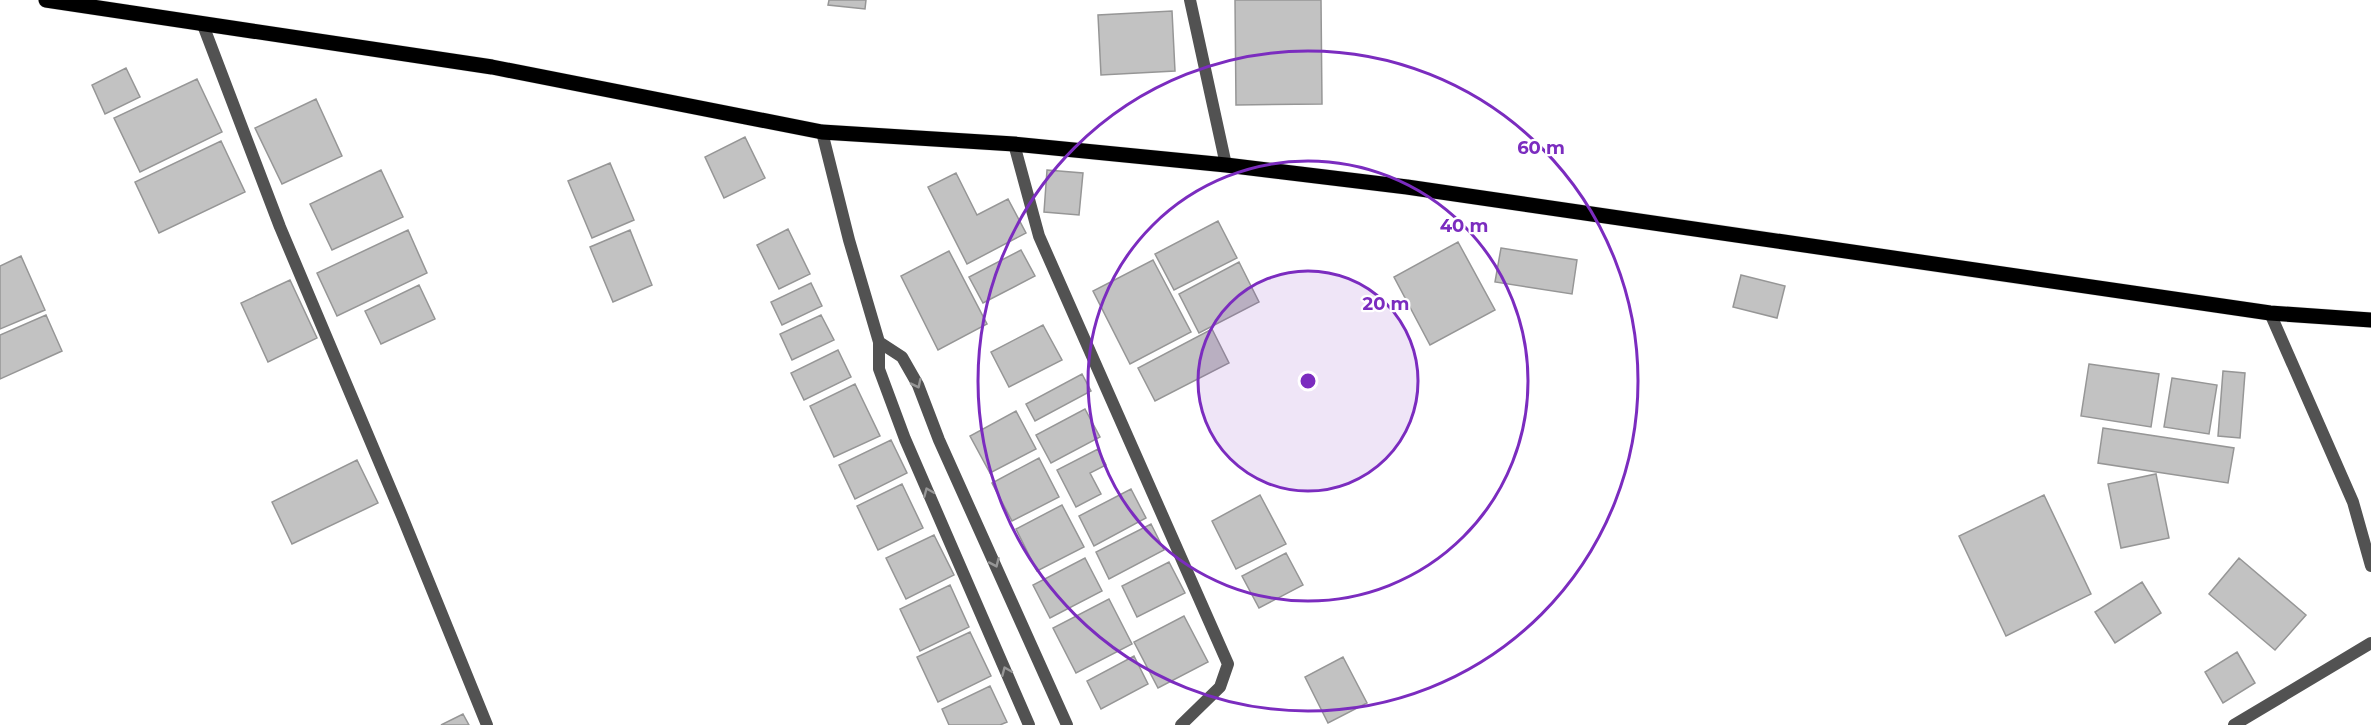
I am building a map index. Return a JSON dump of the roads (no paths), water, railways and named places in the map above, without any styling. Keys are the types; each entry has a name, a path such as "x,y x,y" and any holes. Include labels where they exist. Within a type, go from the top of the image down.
{"main road":[{"path":"46,0 492,67 822,132 1014,144 1226,165 1430,191 2270,313 2371,320"}],"street":[{"path":"1190,0 1226,165"},
{"path":"203,24 280,227 487,725"},
{"path":"822,132 849,240 879,342 879,369 905,439 1029,725"},
{"path":"1014,144 1039,236 1228,664 1220,687 1180,725"},
{"path":"2270,313 2353,502 2371,566"},
{"path":"879,342 902,357 918,385 939,440 1067,725"},
{"path":"2234,725 2371,643"}]}
